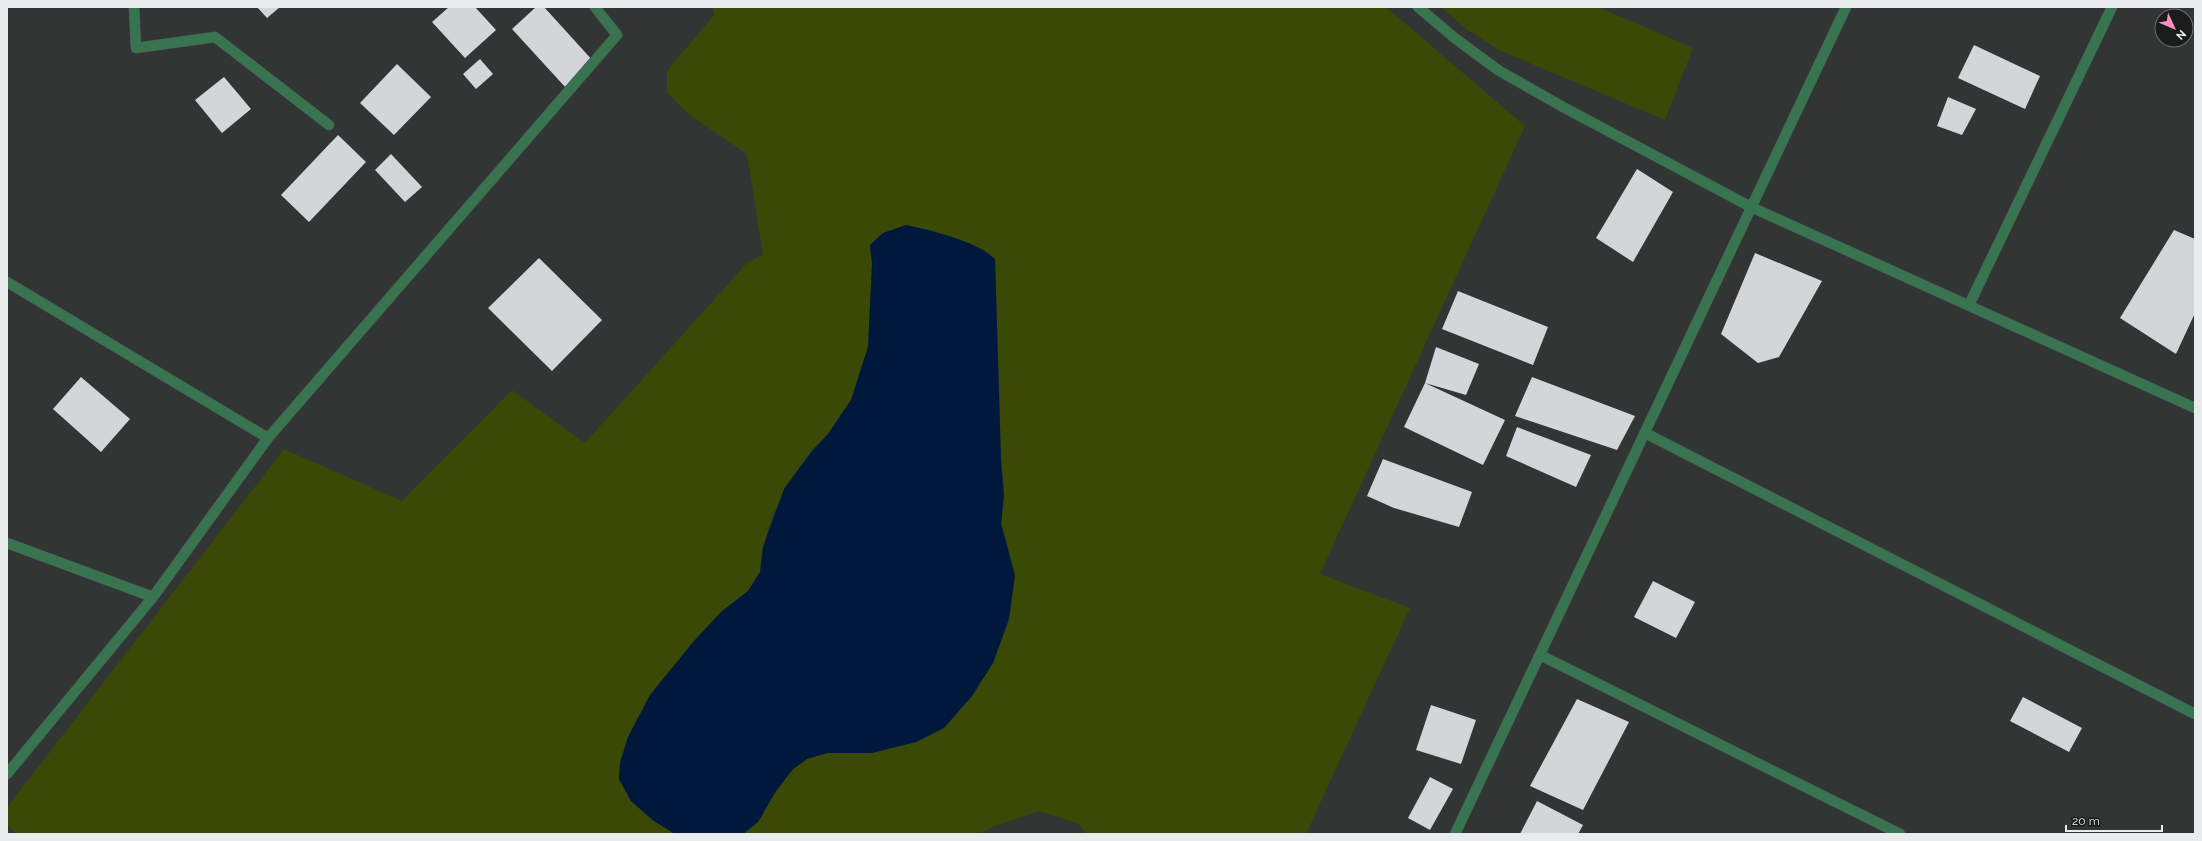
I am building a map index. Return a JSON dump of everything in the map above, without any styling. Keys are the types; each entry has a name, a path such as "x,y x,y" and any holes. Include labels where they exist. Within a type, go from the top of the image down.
{"street":[{"path":"134,7 136,48 215,38 330,125"},
{"path":"7,774 152,597 268,438 617,34 594,7"},
{"path":"1418,7 1456,39 1498,70 1564,107 1752,207 2193,407 2195,396"},
{"path":"1455,834 1846,7"},
{"path":"1969,305 2112,7"},
{"path":"7,282 268,438"},
{"path":"1645,433 2195,714"},
{"path":"7,543 152,597"},
{"path":"1540,655 1900,834"}],"green space":[{"path":"712,7 1386,7 1525,126 1320,574 1410,608 1306,834 1087,834 1079,824 1039,811 990,828 980,834 743,834 758,822 776,791 793,769 807,759 827,753 872,753 916,742 972,696 993,663 1009,619 1008,546 1001,524 1004,495 1001,460 995,259 985,250 930,230 870,245 872,264 868,347 851,400 828,434 811,452 773,513 763,547 760,572 748,591 721,612 694,641 650,695 628,737 620,763 619,779 631,801 654,821 675,834 16,834 7,824 7,807 284,449 402,501 512,390 585,443 747,263 763,254 747,154 688,114 667,92 667,71 714,15"},
{"path":"1441,7 1598,7 1693,48 1665,120 1501,51 1466,29"}],"water":[{"path":"906,225 965,241 986,252 995,259 1001,460 1004,495 1001,524 1015,575 1009,619 993,663 972,696 944,728 916,742 872,753 827,753 807,759 793,769 776,791 758,822 743,834 675,834 654,821 631,801 619,779 620,763 628,737 650,695 694,641 721,612 748,591 760,572 763,547 784,489 811,452 828,434 851,400 868,347 872,264 870,245 883,233"}],"building":[{"path":"257,7 280,7 267,18"},
{"path":"449,7 475,7 496,30 465,58 432,22"},
{"path":"536,7 544,7 594,62 566,88 512,29"},
{"path":"1974,45 2040,76 2025,109 1958,78"},
{"path":"480,59 493,74 476,89 463,74"},
{"path":"397,64 431,97 394,135 360,103"},
{"path":"224,77 251,109 222,133 195,100"},
{"path":"1948,97 1976,109 1962,135 1937,126"},
{"path":"338,135 366,162 309,222 281,195"},
{"path":"391,154 422,187 405,202 375,170"},
{"path":"1637,169 1673,192 1633,262 1596,238"},
{"path":"2174,230 2195,239 2195,313 2176,354 2120,318"},
{"path":"1755,253 1822,281 1779,357 1758,363 1721,334"},
{"path":"539,258 602,320 552,371 488,308"},
{"path":"1458,291 1548,327 1533,365 1442,329"},
{"path":"1436,347 1479,364 1466,395 1425,383"},
{"path":"81,377 130,419 101,452 53,409"},
{"path":"1532,377 1635,416 1617,450 1515,416"},
{"path":"1425,383 1505,420 1483,465 1404,427"},
{"path":"1517,427 1591,455 1576,487 1506,456"},
{"path":"1383,459 1472,492 1459,527 1394,508 1367,496"},
{"path":"1653,581 1695,602 1676,638 1634,617"},
{"path":"2023,697 2082,728 2069,752 2010,721"},
{"path":"1577,699 1629,722 1583,810 1530,786"},
{"path":"1431,705 1476,720 1461,764 1416,750"},
{"path":"1430,777 1453,789 1430,830 1408,818"},
{"path":"1537,801 1583,825 1578,834 1520,834"}]}
